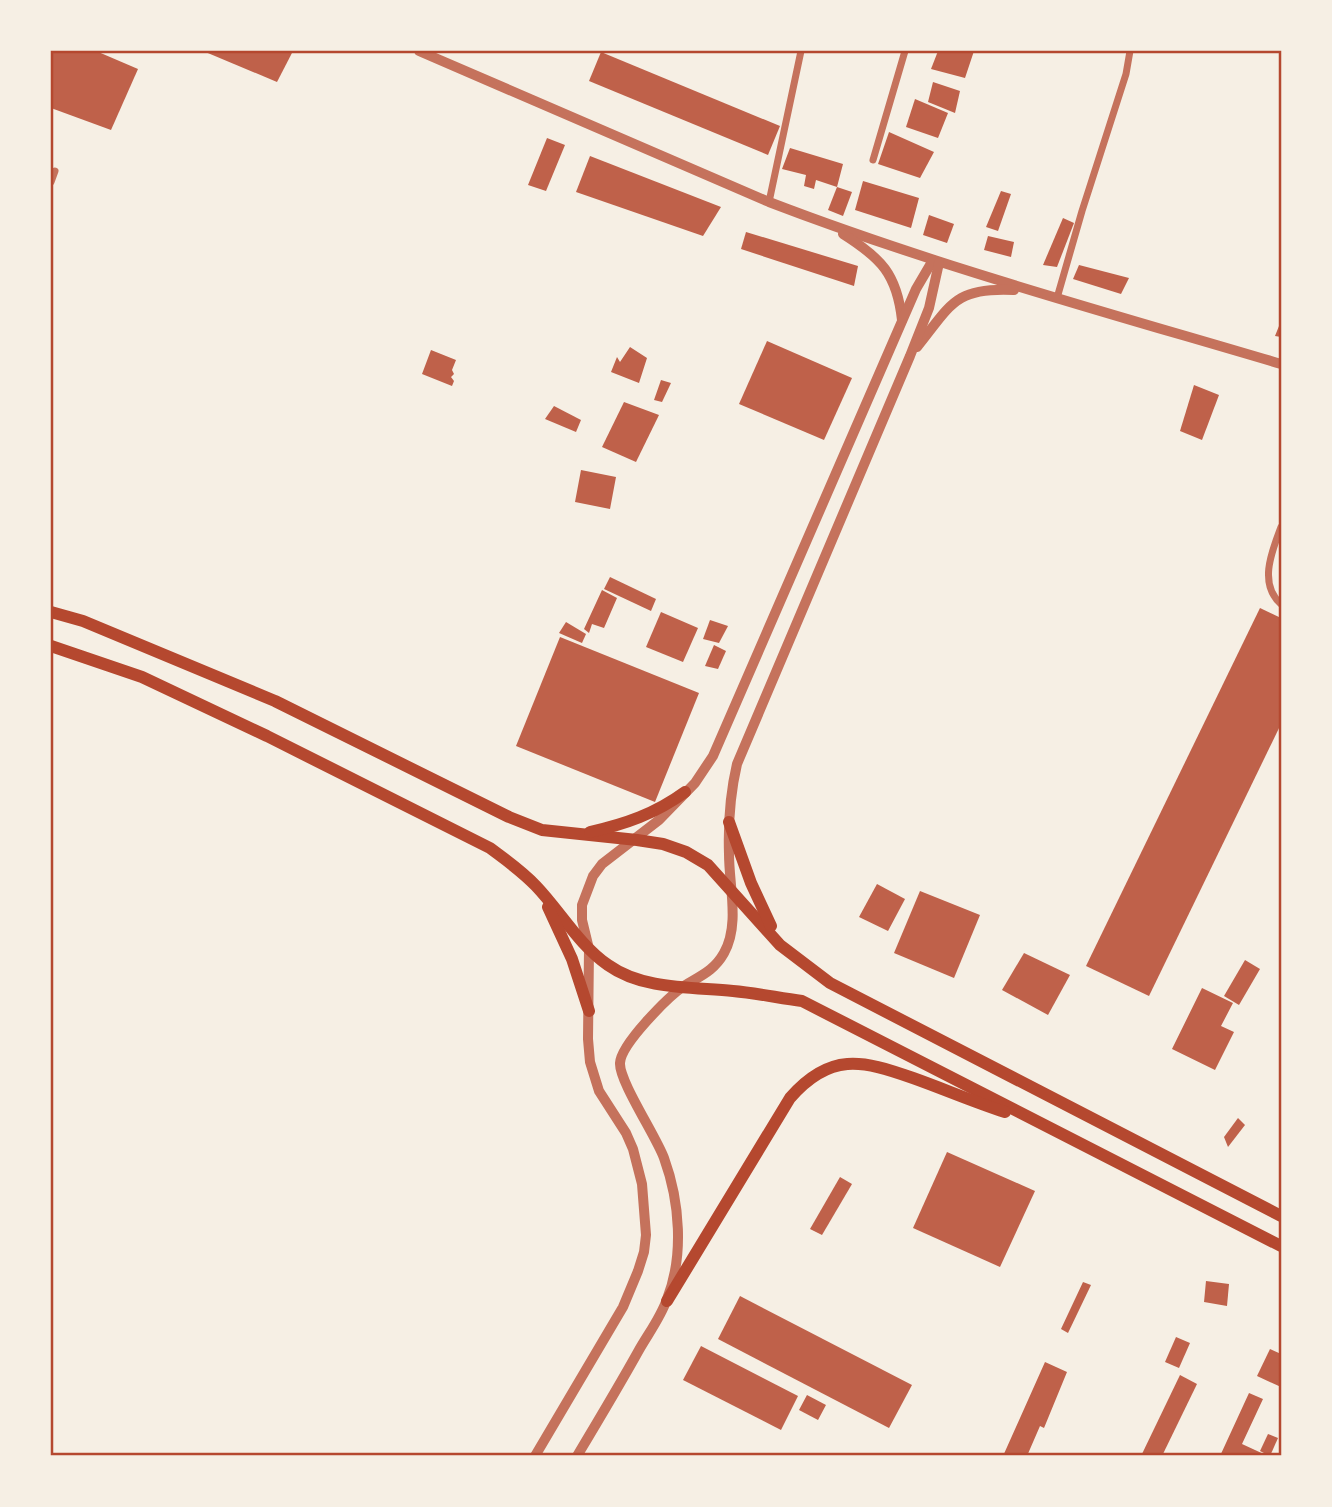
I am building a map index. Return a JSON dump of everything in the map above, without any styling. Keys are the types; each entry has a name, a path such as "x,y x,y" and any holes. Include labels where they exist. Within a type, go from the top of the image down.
{"highway":[{"path":"51,612 83,621 263,695 509,817 542,830 637,839 686,852 708,866 780,944 830,984 1281,1216"},
{"path":"51,646 142,677 402,802 490,848 518,868 589,949 609,966 636,979 802,1001 1281,1246"},
{"path":"575,835 640,818 666,806 685,792"},
{"path":"729,822 751,883 780,944"},
{"path":"535,885 572,959 589,1011"},
{"path":"667,1301 790,1098 821,1072 846,1064 873,1064 993,1108 1031,1118"}],"street":[{"path":"419,51 769,202 827,224 936,262 1281,364"},
{"path":"769,202 801,51"},
{"path":"873,160 905,51"},
{"path":"1057,298 1126,74 1130,51"},
{"path":"51,182 55,171"},
{"path":"827,224 865,248 887,269 898,294 902,321"},
{"path":"535,1456 614,1324 644,1252 646,1218 642,1184 626,1133 607,1105 594,1077 588,1051 589,949 582,920 586,890 602,864 659,820 695,783 713,757 920,279 936,262"},
{"path":"578,1456 667,1301 677,1249 674,1193 664,1156 623,1079 620,1063 629,1041 684,986 707,974 724,953 733,928 729,822 737,764 910,356 933,293 936,262"},
{"path":"910,356 945,310 965,295 990,288 1028,290"},
{"path":"1281,527 1271,554 1268,574 1271,592 1281,604"}],"building":[{"path":"51,51 96,51 138,69 111,130 51,108"},
{"path":"203,51 293,51 277,82"},
{"path":"938,51 974,51 965,78 931,69"},
{"path":"601,52 780,126 768,155 589,81"},
{"path":"933,82 960,91 955,113 928,102"},
{"path":"915,99 948,113 938,138 906,127"},
{"path":"889,132 934,152 920,178 878,164"},
{"path":"547,138 565,145 546,191 528,185"},
{"path":"790,148 843,164 837,187 816,180 814,189 804,186 806,175 782,169"},
{"path":"590,156 721,207 703,236 576,192"},
{"path":"863,181 919,198 911,228 855,210"},
{"path":"837,187 852,192 843,216 828,210"},
{"path":"1001,191 1011,194 998,231 986,227"},
{"path":"929,215 954,224 947,243 923,235"},
{"path":"1063,218 1074,223 1057,267 1043,265"},
{"path":"746,232 858,266 854,286 741,249"},
{"path":"988,236 1014,242 1011,257 984,250"},
{"path":"1079,265 1129,278 1121,294 1073,279"},
{"path":"1281,321 1281,337 1275,336"},
{"path":"767,341 852,378 824,440 739,404"},
{"path":"630,347 647,358 639,383 611,372 617,357 620,362"},
{"path":"431,350 456,360 452,370 452,386 422,374"},
{"path":"661,380 671,383 662,402 654,400"},
{"path":"1194,385 1219,395 1202,440 1180,431"},
{"path":"624,402 659,415 636,462 602,447"},
{"path":"554,406 581,420 576,432 545,419"},
{"path":"581,470 616,477 610,509 575,502"},
{"path":"610,577 656,599 651,611 604,589"},
{"path":"602,590 617,598 604,628 592,624 589,633 584,629"},
{"path":"1260,608 1281,618 1281,724 1149,996 1086,966"},
{"path":"661,612 698,628 683,662 646,647"},
{"path":"710,620 728,626 719,643 703,639"},
{"path":"566,622 586,634 582,643 559,633"},
{"path":"560,637 699,693 655,802 516,746"},
{"path":"714,645 726,651 718,669 705,666"},
{"path":"877,884 905,899 888,931 859,917"},
{"path":"920,891 980,915 954,978 894,953"},
{"path":"1024,953 1070,975 1048,1015 1002,990"},
{"path":"1245,960 1260,969 1239,1005 1224,996"},
{"path":"1202,988 1233,1003 1221,1026 1234,1032 1215,1070 1172,1049"},
{"path":"1238,1118 1245,1125 1228,1147 1224,1137"},
{"path":"947,1152 1035,1191 1000,1267 913,1228"},
{"path":"840,1177 852,1184 822,1235 810,1229"},
{"path":"1206,1281 1229,1284 1227,1306 1204,1302"},
{"path":"1083,1282 1091,1285 1068,1333 1061,1329"},
{"path":"740,1296 912,1385 889,1428 718,1339"},
{"path":"1176,1337 1190,1343 1179,1368 1165,1362"},
{"path":"701,1346 798,1396 781,1430 683,1380"},
{"path":"1270,1349 1281,1354 1281,1387 1257,1376"},
{"path":"1045,1362 1067,1372 1044,1428 1040,1426 1027,1456 1003,1456"},
{"path":"1180,1375 1197,1384 1162,1456 1141,1456"},
{"path":"1249,1393 1263,1399 1242,1444 1268,1456 1220,1456"},
{"path":"807,1395 826,1405 818,1420 799,1410"},
{"path":"1268,1434 1278,1438 1270,1456 1260,1451"}]}
